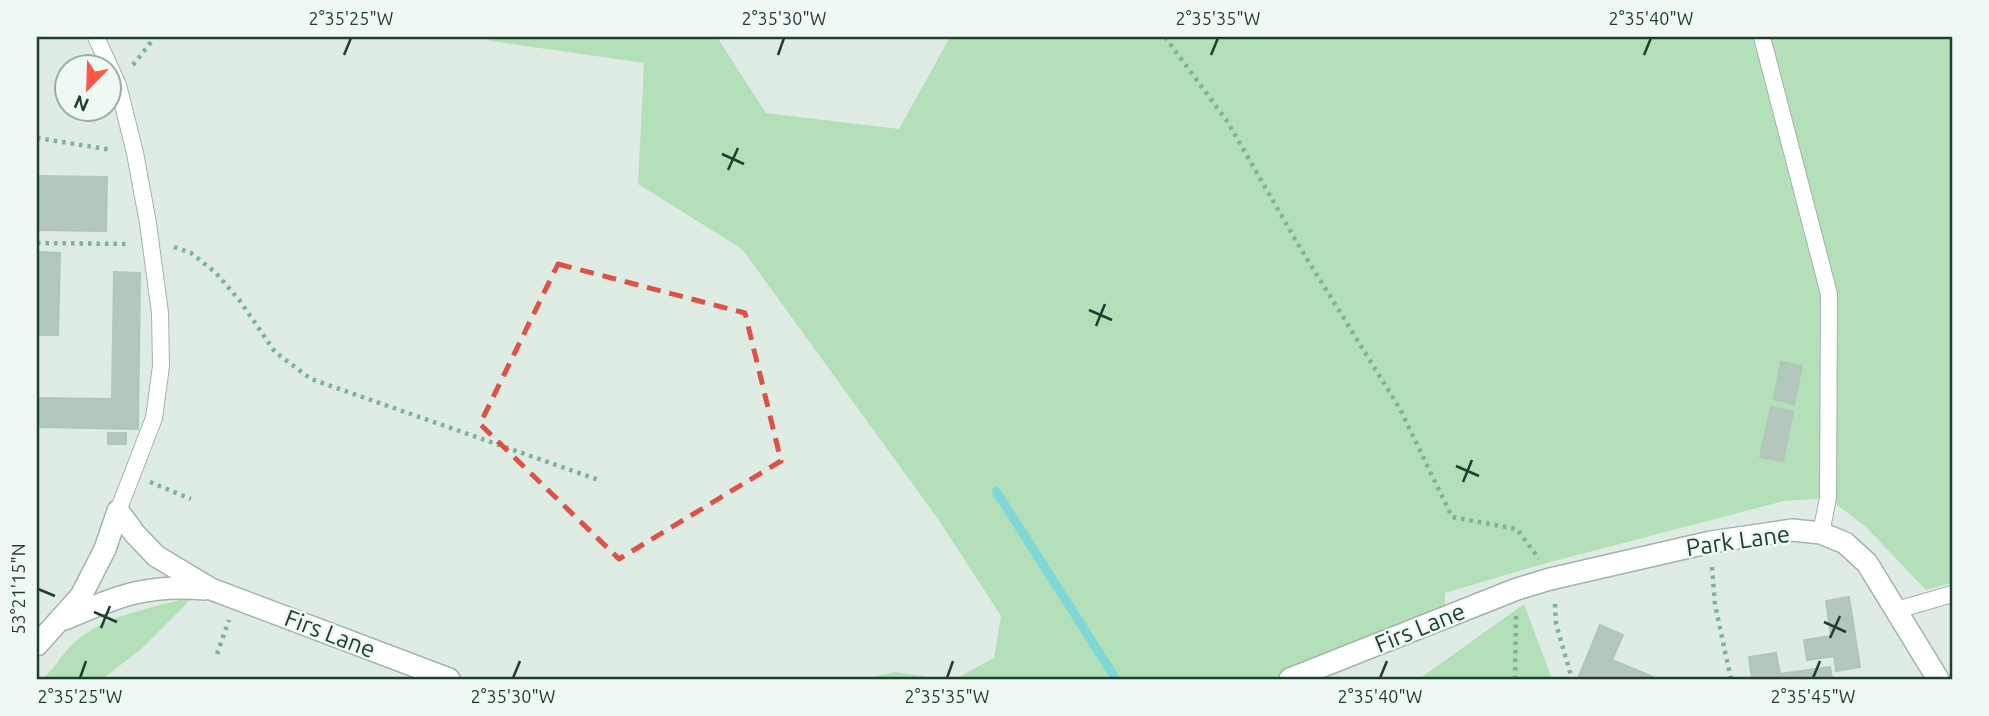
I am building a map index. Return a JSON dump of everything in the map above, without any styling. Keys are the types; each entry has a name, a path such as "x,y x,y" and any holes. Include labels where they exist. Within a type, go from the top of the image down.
{"street":[{"name":"Firs Lane","path":"118,511 156,556 211,589 449,679"},
{"name":"Firs Lane","path":"37,645 80,596 104,548 118,511"},
{"name":"Park Lane","path":"1559,577 1711,542 1792,530 1821,533 1845,543 1867,563 1938,679"},
{"name":"Firs Lane","path":"1290,679 1517,589 1559,577"},
{"name":"Firs Lane","path":"60,621 121,595 144,590 173,586 211,589"}],"lane":[{"path":"1762,37 1829,294 1828,498 1821,533"},
{"path":"118,511 154,418 161,366 160,313 151,244 135,153 122,101"},
{"path":"1897,610 1952,594"}],"path":[{"path":"122,80 155,37"},
{"path":"1165,37 1227,121 1299,246 1400,409 1452,517 1517,529 1543,564 1559,577 1555,602 1556,624 1572,679"},
{"path":"37,138 135,153"},
{"path":"37,243 170,245 191,253 215,272 240,301 275,352 312,379 598,480"},
{"path":"133,475 191,499"},
{"path":"1711,542 1715,605 1731,679"},
{"path":"1515,679 1517,589"},
{"path":"216,654 236,599"}],"highlighted area":[{"path":"558,264 745,313 781,461 619,559 480,424"}],"green space":[{"path":"488,37 717,37 766,113 899,129 950,37 1952,37 1952,583 1926,590 1865,526 1828,498 1784,501 1543,564 1445,593 1445,613 1277,679 955,679 994,658 1001,616 938,519 742,249 638,184 644,63 490,41"},
{"path":"194,596 139,651 102,679 41,679 74,643 100,625 131,613"},
{"path":"1524,604 1552,679 1419,679"},
{"path":"895,672 941,679 863,679"}],"building":[{"path":"37,176 107,177 106,231 37,230"},
{"path":"37,252 60,253 58,335 37,335"},
{"path":"114,272 140,273 138,429 37,427 37,398 112,399"},
{"path":"1781,362 1802,366 1794,404 1774,399"},
{"path":"1771,407 1793,412 1783,461 1760,457"},
{"path":"108,433 126,433 126,444 108,444"},
{"path":"1849,597 1860,667 1836,671 1834,656 1807,660 1804,640 1831,636 1826,601"},
{"path":"1600,625 1623,635 1612,660 1658,679 1587,679 1579,676"},
{"path":"1776,653 1780,674 1830,667 1832,679 1752,679 1749,657"}],"waterway":[{"path":"996,491 1116,679"}]}
